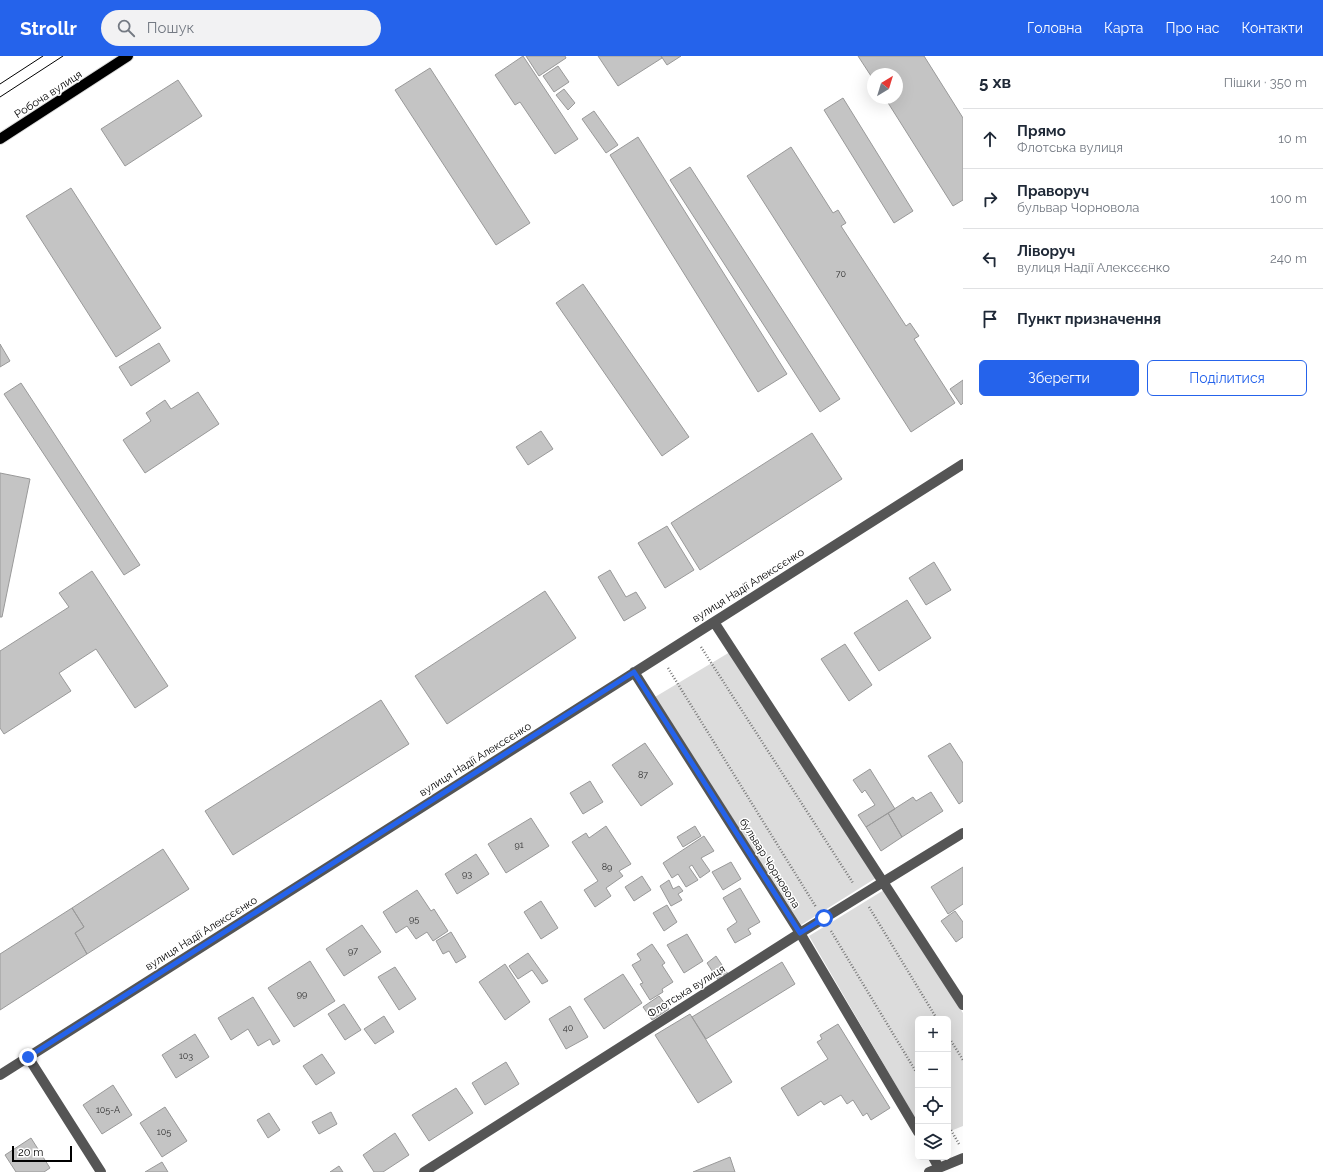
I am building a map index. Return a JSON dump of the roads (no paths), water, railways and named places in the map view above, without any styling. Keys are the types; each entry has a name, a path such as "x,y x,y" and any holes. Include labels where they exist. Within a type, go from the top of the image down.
{"main road":[{"name":"Робоча вулиця","path":"0,139 128,56"}],"street":[{"name":"вулиця Надії Алексєєнко","path":"0,1075 963,464"},
{"path":"714,622 884,881 963,1005"},
{"name":"бульвар Чорновола","path":"634,672 800,933 915,1127"},
{"name":"Флотська вулиця","path":"424,1172 800,933 963,833"},
{"path":"28,1057 101,1172"},
{"path":"929,1172 963,1158"},
{"path":"935,1160 939,1168"}],"tram line":[{"path":"0,84 43,56"},
{"path":"0,97 63,56"}]}
